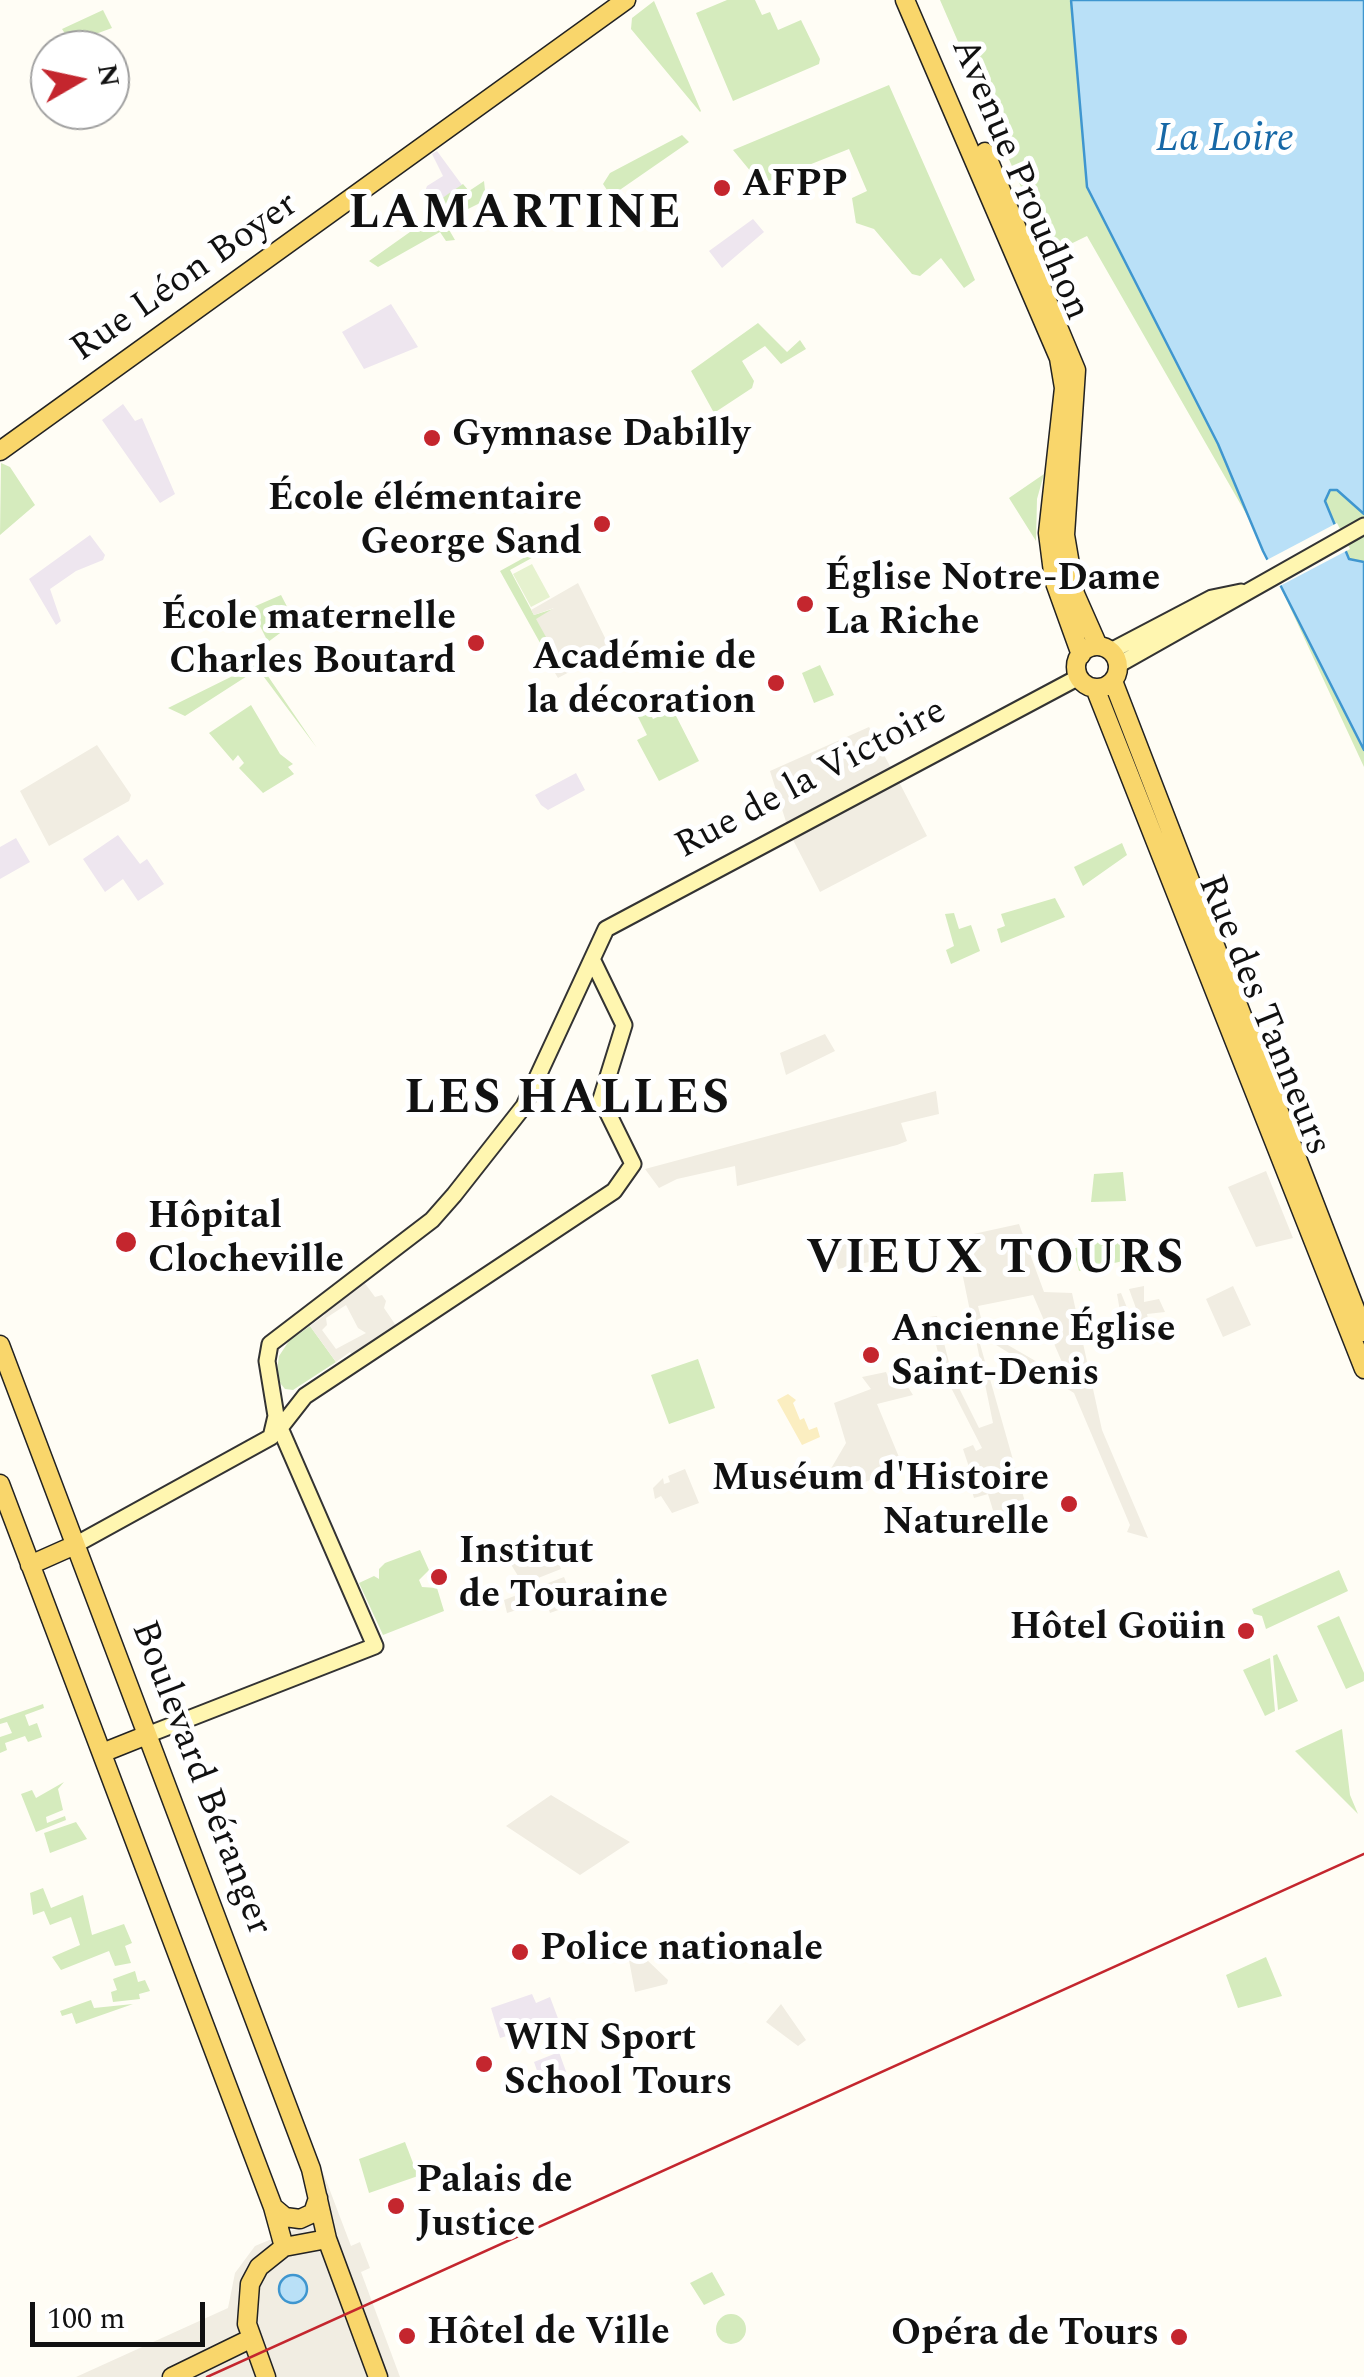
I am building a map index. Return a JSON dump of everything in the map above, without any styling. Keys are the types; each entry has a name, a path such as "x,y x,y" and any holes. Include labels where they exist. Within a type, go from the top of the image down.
{"main road":[{"name":"Rue Léon Boyer","path":"0,451 626,0"},
{"name":"Avenue Proudhon","path":"905,0 1071,387"},
{"name":"Avenue Proudhon","path":"917,0 1068,342 1071,387"},
{"path":"1071,387 1048,534 1054,580 1080,655 1079,677 1107,666 1364,526"},
{"name":"Rue des Tanneurs","path":"1071,387 1065,535 1071,580 1364,1332"},
{"path":"1080,655 1107,666"},
{"name":"Rue des Tanneurs","path":"1107,666 1364,1369"},
{"name":"Rue de la Victoire","path":"272,1386 266,1354 273,1340 432,1220 508,1128 524,1106 606,929 1079,677"},
{"path":"30,1565 75,1545 268,1440 304,1396 614,1191 633,1164 601,1099 624,1025 592,959"},
{"name":"Boulevard Béranger","path":"0,1345 318,2197 326,2239 378,2377"},
{"path":"272,1386 290,1398 304,1396"},
{"path":"102,1753 375,1646 278,1428 272,1386"},
{"path":"0,1484 273,2207 284,2247"},
{"path":"273,2207 285,2217 300,2220 313,2214 318,2197"},
{"path":"264,2376 250,2339 246,2310 250,2284 259,2267 284,2247 326,2239"},
{"path":"172,2377 250,2339"}],"shaded area":[{"path":"437,151 462,185 430,207 424,194 427,186 443,176 432,154"},
{"path":"753,219 764,232 722,268 709,251"},
{"path":"391,304 418,347 364,369 342,332"},
{"path":"123,404 135,421 142,418 175,494 160,503 102,420"},
{"path":"90,535 105,555 103,560 76,571 50,589 61,621 56,625 29,579"},
{"path":"578,583 611,650 558,678 555,673 563,668 555,653 546,658 542,651 551,646 536,619 554,608 534,615 531,610"},
{"path":"869,727 891,768 787,825 770,771"},
{"path":"97,745 131,795 129,801 49,846 20,791"},
{"path":"576,773 585,790 548,810 541,805 535,795"},
{"path":"898,780 927,836 820,892 791,836"},
{"path":"118,835 140,864 147,859 164,884 138,901 123,879 105,892 83,859"},
{"path":"16,838 30,862 0,879 0,847"},
{"path":"825,1034 835,1051 786,1075 780,1053"},
{"path":"936,1091 939,1114 901,1123 907,1141 897,1145 737,1186 735,1166 677,1179 659,1188 645,1169"},
{"path":"1266,1171 1293,1238 1256,1247 1228,1187"},
{"path":"1019,1224 1044,1292 1072,1293 1102,1430 1148,1538 1127,1532 1130,1525 1074,1393 988,1340 980,1344 1033,1530 1018,1530 1014,1513 996,1520 988,1494 974,1498 969,1481 973,1479 963,1449 973,1445 976,1451 982,1448 943,1372 929,1317 937,1316 952,1374 979,1428 993,1423 955,1238","holes":["1033,1295 1068,1376 1065,1378 987,1333 978,1306"]},
{"path":"870,1234 875,1238 878,1260 838,1269 832,1243"},
{"path":"361,1278 375,1297 382,1295 386,1301 384,1308 399,1330 355,1359 350,1352 336,1362 310,1326 325,1315 320,1308","holes":["346,1305 358,1328 366,1333 336,1349 322,1330 327,1325 326,1318"]},
{"path":"1144,1286 1144,1302 1159,1299 1165,1312 1147,1314 1148,1319 1123,1328 1117,1294 1121,1293 1130,1315 1137,1311 1129,1289"},
{"path":"1233,1286 1251,1325 1223,1337 1206,1299"},
{"path":"886,1372 888,1377 908,1374 906,1384 913,1395 877,1404 901,1462 868,1481 829,1491 822,1484 846,1443 834,1403 871,1389 862,1377"},
{"path":"685,1469 699,1503 672,1513 661,1496 655,1499 653,1488 663,1478 664,1484 670,1482 668,1476"},
{"path":"550,1536 561,1569 523,1584 507,1558"},
{"path":"564,1577 575,1604 550,1613 546,1601 507,1613 504,1600"},
{"path":"551,1795 630,1842 580,1875 506,1826"},
{"path":"625,1939 668,1980 667,1984 635,1992"},
{"path":"532,1994 536,2003 550,1997 559,2021 500,2038 491,2008"},
{"path":"781,2004 806,2040 798,2046 766,2022"},
{"path":"559,2052 568,2077 543,2088 534,2062"},
{"path":"318,2159 351,2246 360,2242 370,2268 361,2272 400,2377 76,2377 228,2308 235,2273 255,2246 327,2216 314,2160"}],"green space":[{"path":"727,0 755,0 762,15 770,12 778,30 801,20 819,64 733,101 696,13"},
{"name":"La Loire","path":"940,0 1364,0 1364,767 1281,588 1347,555 1272,559 1087,236 1050,254"},
{"path":"654,1 700,112 631,29 632,18"},
{"path":"103,10 112,28 107,30 62,29"},
{"path":"889,85 975,280 964,288 941,258 920,276 912,274 874,229 856,223 852,198 867,191 849,149 761,184 733,150"},
{"path":"682,135 689,142 611,196 603,184 610,173"},
{"path":"484,181 486,200 444,221 455,240 446,241 440,232 378,267 369,261 434,215 430,207 448,194 463,184 469,191"},
{"path":"758,323 787,352 800,340 806,349 781,364 765,346 742,361 754,381 752,388 714,413 691,371"},
{"path":"1,463 10,467 35,505 0,535"},
{"path":"1044,474 1037,499 1036,541 1009,498"},
{"path":"547,545 548,549 510,570 534,615 556,608 551,646 544,650 500,571"},
{"path":"532,564 550,597 531,607 513,574"},
{"path":"281,595 295,622 268,642 251,608"},
{"path":"259,663 317,748 258,669 185,716 168,708"},
{"path":"820,665 834,695 814,703 802,673"},
{"path":"645,703 653,719 673,710 699,761 659,781 637,740 647,735 634,709"},
{"path":"251,705 280,754 293,764 288,767 294,774 263,793 239,768 244,763 238,755 233,761 209,733"},
{"path":"1122,843 1127,855 1083,886 1074,867"},
{"path":"1055,898 1065,917 1001,943 997,929 1005,926 1001,914"},
{"path":"954,913 959,929 971,925 980,951 951,964 946,950 954,946 945,914"},
{"path":"1123,1172 1126,1201 1091,1202 1094,1174"},
{"path":"1118,1236 1123,1261 1079,1271 1073,1249"},
{"path":"310,1326 336,1362 293,1390 285,1389 276,1378 279,1356 289,1341"},
{"path":"698,1359 715,1408 669,1424 651,1375"},
{"path":"420,1550 429,1570 419,1580 422,1587 437,1588 444,1611 383,1635 359,1583 374,1576 379,1579 379,1569 385,1563"},
{"path":"1339,1570 1348,1591 1266,1629 1262,1616 1254,1614 1252,1609"},
{"path":"1339,1616 1364,1673 1364,1681 1346,1689 1317,1626"},
{"path":"1277,1654 1298,1701 1278,1710 1273,1656"},
{"path":"1270,1658 1275,1711 1265,1716 1243,1670"},
{"path":"43,1704 44,1708 25,1715 29,1726 37,1723 42,1737 28,1742 25,1736 5,1743 7,1750 0,1753 0,1737 12,1733 7,1722 0,1724 0,1719"},
{"path":"1342,1729 1350,1795 1358,1814 1295,1751"},
{"path":"64,1782 58,1789 63,1810 46,1817 47,1823 65,1816 66,1820 36,1832 21,1794 32,1790 36,1798"},
{"path":"76,1822 87,1839 50,1853 44,1833"},
{"path":"43,1888 51,1908 83,1895 92,1935 124,1924 132,1943 125,1946 131,1963 115,1966 109,1951 61,1970 52,1957 80,1945 71,1917 50,1925 44,1911 33,1915 30,1893"},
{"path":"1266,1957 1282,1996 1238,2008 1226,1975"},
{"path":"135,1971 138,1982 145,1980 150,1991 139,1994 140,1999 113,2002 111,1992 117,1990 113,1979"},
{"path":"91,2000 94,2008 133,2004 76,2024 72,2013 62,2016 60,2011"},
{"path":"405,2142 418,2176 369,2193 359,2159"},
{"path":"712,2272 725,2295 704,2305 690,2283"},
{"path":"731,2314 742,2318 746,2329 742,2340 731,2344 720,2340 716,2329 720,2318"}],"sand":[{"path":"788,1394 796,1400 793,1403 800,1420 804,1418 809,1430 817,1427 820,1437 802,1445 777,1400"}],"water":[{"name":"La Loire","path":"1071,0 1364,0 1364,514 1337,490 1330,490 1325,501 1349,559 1364,562 1364,750 1263,551 1218,444 1087,187"},
{"path":"293,2275 303,2279 307,2289 303,2299 293,2303 283,2299 279,2289 283,2279"}],"pier":[{"path":"1337,523 1350,549 1276,588 1263,562"}],"tram line":[{"path":"207,2377 1364,1854"}],"place":[{"name":"AFPP","path":"722,188"},
{"name":"Gymnase Dabilly","path":"432,438"},
{"name":"École élémentaire George Sand","path":"602,524"},
{"name":"Église Notre-Dame La Riche","path":"805,604"},
{"name":"École maternelle Charles Boutard","path":"476,643"},
{"name":"Académie de la décoration","path":"776,683"},
{"name":"Hôpital Clocheville","path":"126,1242"},
{"name":"Ancienne Église Saint-Denis","path":"871,1355"},
{"name":"Muséum d'Histoire Naturelle","path":"1069,1504"},
{"name":"Institut de Touraine","path":"439,1577"},
{"name":"Hôtel Goüin","path":"1246,1631"},
{"name":"Police nationale","path":"520,1952"},
{"name":"WIN Sport School Tours","path":"484,2064"},
{"name":"Palais de Justice","path":"396,2206"},
{"name":"Hôtel de Ville","path":"407,2336"},
{"name":"Opéra de Tours","path":"1179,2337"}],"district":[{"name":"LAMARTINE","path":"516,218"},
{"name":"LES HALLES","path":"568,1103"},
{"name":"VIEUX TOURS","path":"996,1263"}]}
